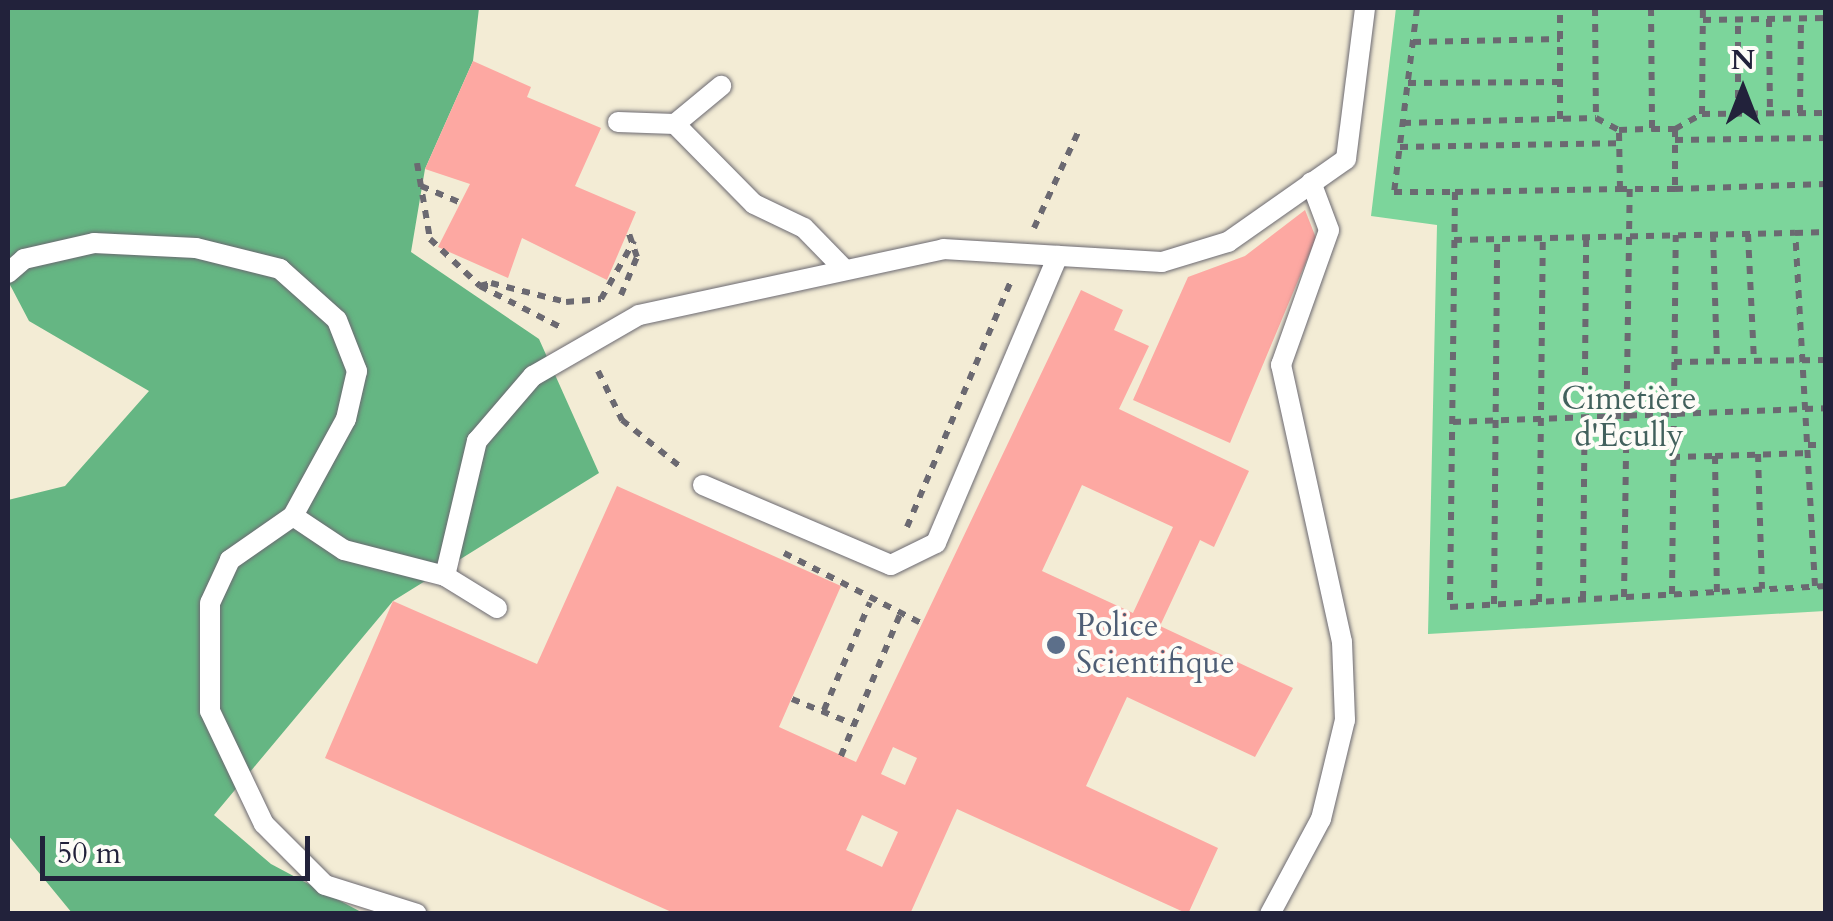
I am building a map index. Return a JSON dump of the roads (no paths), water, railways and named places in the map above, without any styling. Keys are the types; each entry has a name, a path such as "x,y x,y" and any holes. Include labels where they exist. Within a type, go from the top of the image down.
{"lane":[{"path":"445,576 476,441 533,376 638,314 842,267 943,249 1162,262 1228,242 1346,159 1365,8"},
{"path":"618,122 675,124 721,86"},
{"path":"675,124 754,204 804,228 842,267"},
{"path":"1270,914 1320,819 1346,720 1342,642 1281,365 1328,230 1311,182"},
{"path":"8,272 24,259 94,243 196,248 280,269 337,320 357,370 346,419 293,516 230,560 210,603 210,711 264,824 325,885 418,914"},
{"path":"702,484 891,565 936,543 1058,256"},
{"path":"293,516 344,550 445,576 497,608"}],"place":[{"name":"Police Scientifique","path":"1056,645"}],"park label":[{"name":"Cimetière d'Écully","path":"1629,418"}]}
